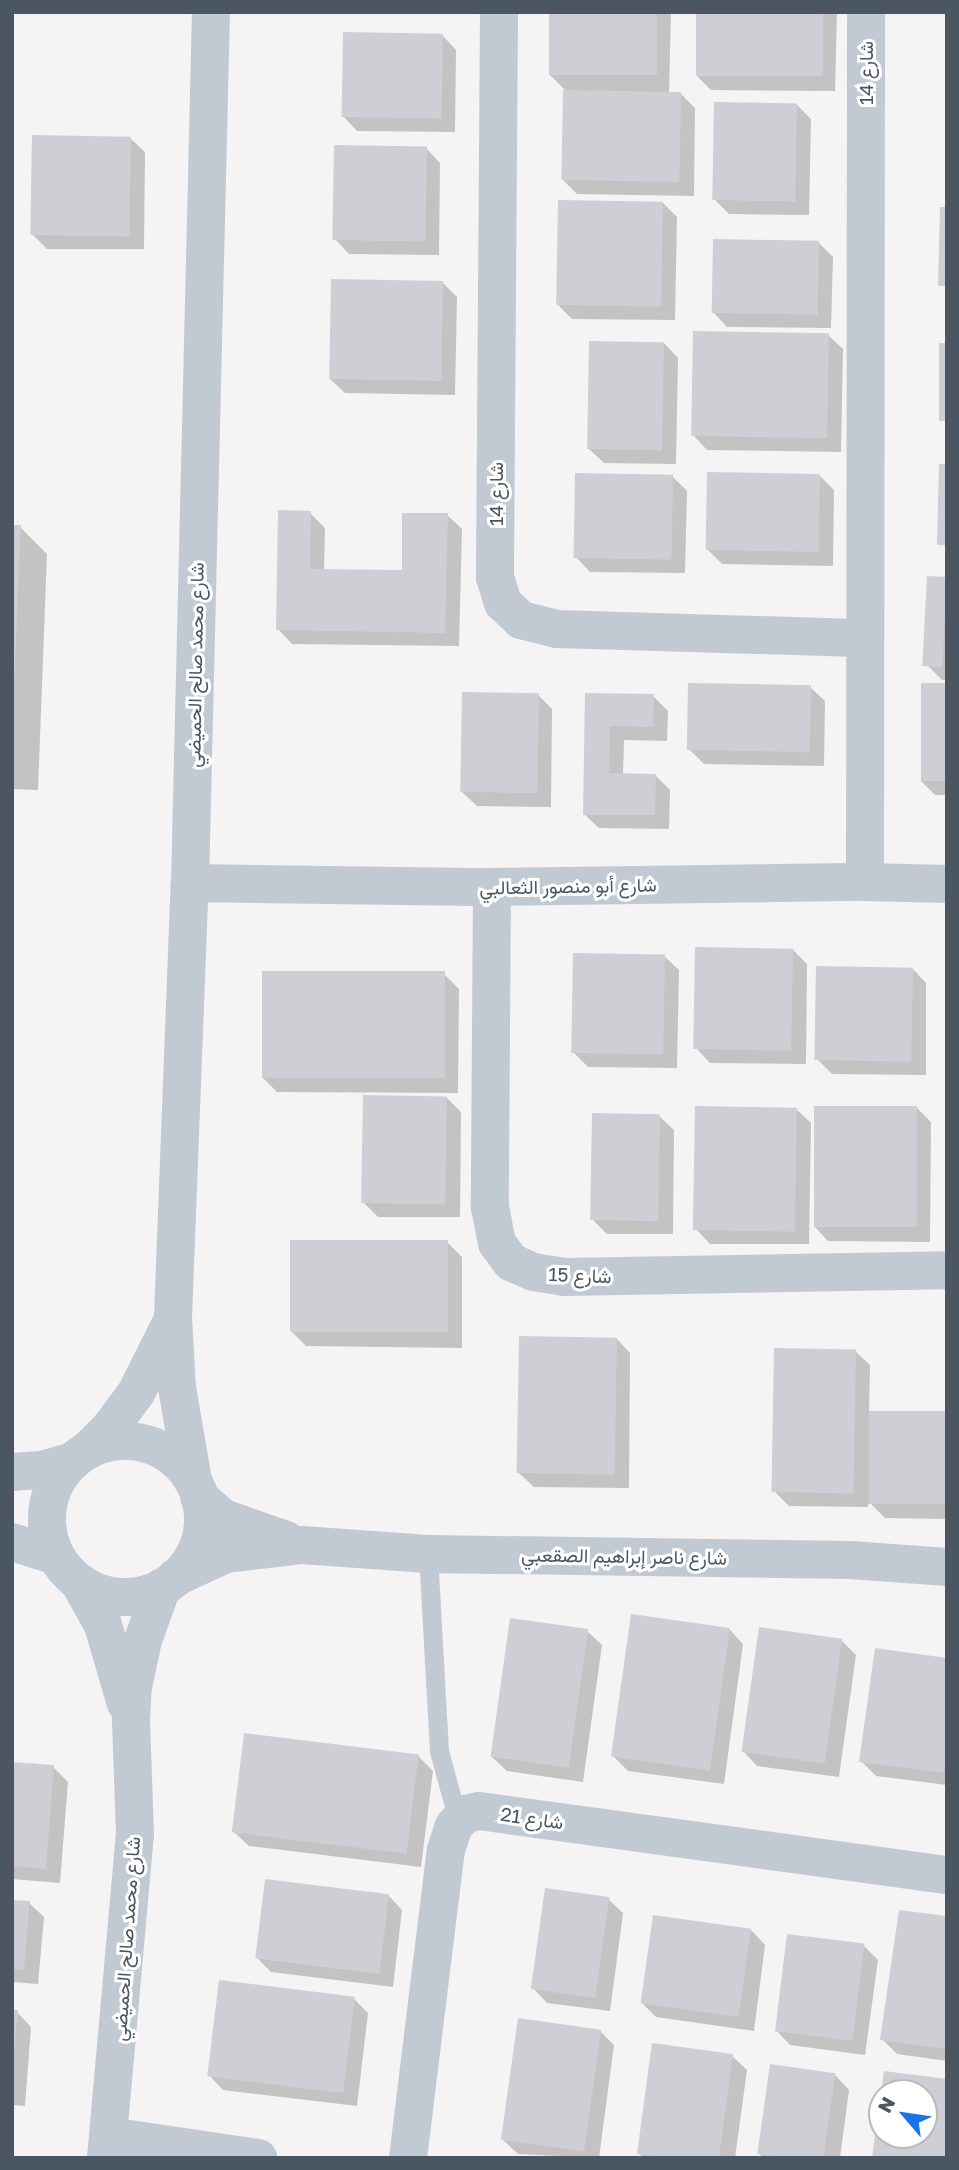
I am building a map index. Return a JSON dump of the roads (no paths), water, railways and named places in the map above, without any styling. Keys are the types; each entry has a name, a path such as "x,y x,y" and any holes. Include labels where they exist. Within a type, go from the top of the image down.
{"street":[{"name":"شارع محمد صالح الحميضي","path":"196,1489 177,1387 173,1317 190,883 211,12"},
{"name":"شارع 14","path":"499,12 495,577 503,604 521,620 556,629 865,638"},
{"name":"شارع 14","path":"865,882 866,12"},
{"name":"شارع أبو منصور الثعالبي","path":"190,883 492,887 865,882 947,884"},
{"name":"شارع 15","path":"492,887 490,1207 497,1242 511,1262 533,1272 564,1277 947,1270"},
{"name":"شارع محمد صالح الحميضي","path":"80,1456 110,1428 136,1393 158,1355 173,1317"},
{"path":"12,1472 42,1470 121,1441 155,1447 183,1467 196,1489 202,1515 199,1541 188,1564 169,1582 128,1597 94,1591 68,1569 12,1542"},
{"path":"68,1569 50,1540 48,1506 57,1481 80,1456"},
{"name":"شارع ناصر إبراهيم الصقعبي","path":"196,1489 214,1511 237,1525 302,1545"},
{"name":"شارع ناصر إبراهيم الصقعبي","path":"169,1582 226,1553 302,1545 428,1554 838,1559 947,1567"},
{"name":"شارع محمد صالح الحميضي","path":"68,1569 103,1625 131,1720"},
{"name":"شارع محمد صالح الحميضي","path":"108,2147 135,1835 131,1720 137,1664 169,1582"},
{"name":"شارع 21","path":"458,1821 465,1814 479,1811 947,1875"},
{"path":"408,2158 446,1850 458,1821"},
{"path":"108,2147 258,2158"}],"lane":[{"path":"428,1554 437,1731 442,1768 458,1821"}]}
